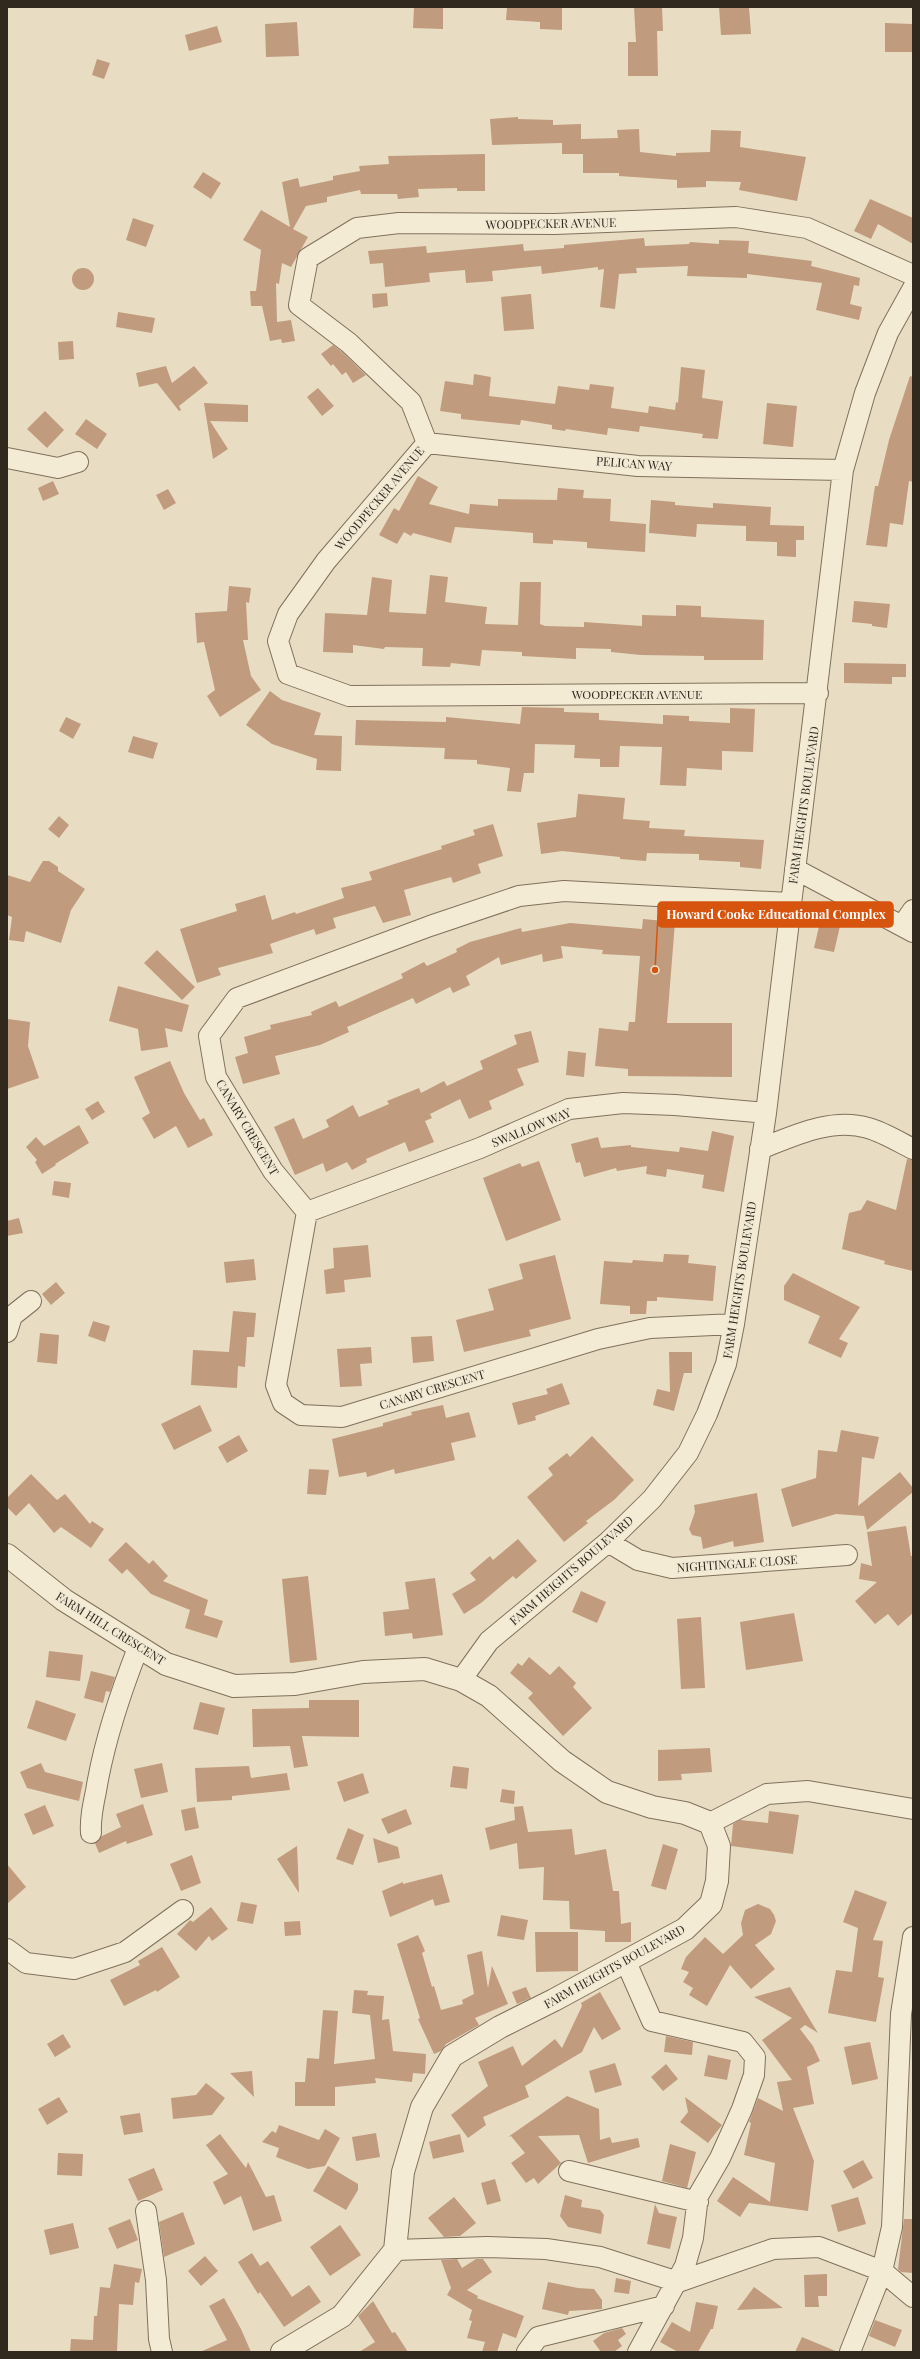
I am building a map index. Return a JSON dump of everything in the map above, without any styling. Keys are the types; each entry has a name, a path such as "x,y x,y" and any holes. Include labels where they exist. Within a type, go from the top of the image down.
{"street":[{"name":"WOODPECKER AVENUE","path":"818,693 349,696 288,674 278,641 288,614 326,561 427,443 411,402 349,343 299,305 308,258 356,228 398,223 555,224 736,217 807,228 913,275"},
{"name":"FARM HEIGHTS BOULEVARD","path":"461,1680 489,1641 608,1542 652,1500 688,1453 707,1414 726,1364 734,1324 766,1114 789,903 795,869 818,693 843,470 865,393 888,333 913,288"},
{"name":"PELICAN WAY","path":"427,443 638,466 843,470"},
{"path":"7,458 58,468 78,462"},
{"path":"795,869 909,923"},
{"name":"CANARY CRESCENT","path":"734,1324 650,1328 598,1339 342,1417 302,1415 283,1403 276,1385 307,1212 273,1171 216,1077 209,1036 237,998 430,926 519,896 564,891 789,903"},
{"name":"SWALLOW WAY","path":"307,1212 480,1148 569,1110 623,1103 675,1105 766,1114"},
{"path":"760,1149 791,1137 835,1124 868,1128 913,1149"},
{"path":"7,1332 12,1316 31,1301"},
{"name":"NIGHTINGALE CLOSE","path":"608,1542 638,1560 672,1568 847,1555"},
{"name":"FARM HILL CRESCENT","path":"7,1555 64,1600 138,1648 166,1664 234,1686 296,1684 363,1672 425,1669 461,1680"},
{"path":"91,1833 91,1822 100,1766 116,1707 138,1648"},
{"path":"461,1680 490,1696 562,1760 607,1792 652,1808 685,1813 710,1823 766,1794 808,1791 913,1809"},
{"name":"FARM HEIGHTS BOULEVARD","path":"395,2250 403,2172 407,2158 422,2107 452,2056 500,2027 626,1962 685,1929 711,1904 717,1880 719,1846 710,1823"},
{"path":"7,1949 26,1963 74,1969 125,1952 184,1910"},
{"path":"850,2352 882,2271 892,2227 906,2118 901,2014 913,1937"},
{"path":"626,1962 652,2021 743,2042 755,2057 754,2075 742,2109 720,2158 698,2196 693,2238 685,2266 678,2282 638,2352"},
{"path":"569,2171 698,2202"},
{"path":"146,2211 156,2280 159,2339 162,2352"},
{"path":"282,2352 342,2316 395,2250 488,2246 546,2249 600,2257 678,2282 773,2249 819,2247 882,2271 913,2297"},
{"path":"527,2352 538,2337 664,2306"}],"building":[{"path":"414,7 443,7 443,29 413,28"},
{"path":"507,7 562,7 562,30 540,29 540,22 506,20"},
{"path":"634,7 662,7 663,31 657,31 658,76 628,76 628,42 636,42"},
{"path":"719,7 749,7 751,34 721,35"},
{"path":"297,22 299,56 266,57 265,24"},
{"path":"885,23 913,24 913,52 885,52"},
{"path":"217,26 222,42 189,51 185,35"},
{"path":"97,59 110,63 104,79 92,75"},
{"path":"518,117 518,119 553,120 553,125 581,124 581,139 618,138 617,130 639,129 640,152 676,156 676,153 710,152 711,130 741,131 740,147 806,157 797,201 739,190 741,182 706,181 706,187 677,188 677,180 619,176 619,173 583,173 583,154 562,154 562,143 492,145 490,119"},
{"path":"485,154 485,191 457,191 457,188 418,189 419,197 398,199 397,194 361,194 360,190 327,197 327,202 306,206 293,229 308,237 291,267 282,263 279,284 276,283 277,322 291,320 295,341 282,343 281,339 270,341 262,306 251,306 250,291 256,291 261,250 243,240 261,210 290,227 282,182 298,178 300,187 333,180 333,176 360,171 359,166 389,164 388,156"},
{"path":"203,172 221,183 211,199 193,187"},
{"path":"870,199 913,218 913,244 878,224 871,239 854,231"},
{"path":"133,218 154,225 146,247 126,240"},
{"path":"644,238 645,246 689,244 690,242 719,244 719,240 749,241 748,253 812,261 811,266 860,278 859,286 854,285 850,304 862,307 859,320 816,310 822,283 747,274 747,278 687,276 688,266 636,268 637,273 619,274 615,309 600,307 604,269 598,270 598,267 542,274 541,266 492,271 493,281 466,283 465,270 429,273 430,282 385,287 383,263 370,264 368,251 426,246 427,253 523,244 524,251 564,248 564,245"},
{"path":"83,268 91,271 94,279 91,287 83,290 75,287 72,279 75,271"},
{"path":"387,293 388,306 373,308 372,294"},
{"path":"531,294 534,329 504,331 501,297"},
{"path":"118,312 155,318 152,333 116,327"},
{"path":"73,341 74,359 59,360 58,342"},
{"path":"333,345 366,375 353,383 346,372 342,375 333,364 331,366 321,354"},
{"path":"166,366 172,383 194,366 208,383 179,406 181,410 179,411 157,383 139,387 136,373"},
{"path":"681,367 705,370 702,398 723,401 718,439 702,438 703,434 640,426 639,432 608,428 607,435 566,429 565,431 552,429 552,425 521,420 520,425 461,419 461,414 440,411 445,381 473,385 474,374 491,377 489,396 555,404 558,386 589,390 590,384 614,387 611,408 648,413 649,406 675,410 676,402 678,403"},
{"path":"910,376 913,377 913,482 909,481 903,525 890,523 887,547 866,545 875,486 878,486 889,440"},
{"path":"318,388 334,406 322,416 307,397"},
{"path":"204,403 248,405 248,422 210,421 228,449 213,459"},
{"path":"767,403 797,406 793,447 763,444"},
{"path":"45,411 64,430 47,448 27,429"},
{"path":"86,419 107,434 97,449 75,434"},
{"path":"418,476 438,487 429,504 469,514 470,504 498,506 498,499 557,500 558,488 584,490 583,498 611,499 610,521 646,524 645,552 587,548 587,542 553,540 553,544 533,543 533,533 455,527 451,543 413,533 411,536 404,532 397,544 379,535 394,508 399,511"},
{"path":"53,481 59,494 43,501 38,488"},
{"path":"168,489 176,503 164,510 156,495"},
{"path":"651,500 675,502 675,505 713,508 713,503 771,507 770,525 804,526 804,540 796,540 796,557 777,556 777,542 746,541 746,526 697,524 696,537 649,533"},
{"path":"430,575 448,577 445,602 487,607 485,624 518,625 520,582 541,582 540,624 545,626 584,627 584,622 642,626 642,615 676,616 676,605 701,606 701,617 764,620 763,660 704,660 704,656 641,655 611,652 611,649 576,648 576,659 522,656 522,652 482,650 480,666 451,663 450,667 422,666 423,648 385,647 384,649 353,645 353,653 323,652 325,613 367,615 372,577 392,580 389,612 426,614"},
{"path":"229,586 251,588 249,603 246,602 248,640 243,640 251,676 261,690 220,717 207,696 215,690 204,642 197,643 195,613 227,611"},
{"path":"854,601 890,604 887,628 872,626 872,624 852,622"},
{"path":"844,663 906,664 906,677 892,677 892,684 844,683"},
{"path":"270,691 282,700 321,713 314,735 342,736 341,771 316,770 317,759 272,744 246,725"},
{"path":"522,707 564,708 564,712 599,713 599,720 663,724 663,715 689,716 689,721 730,723 730,708 755,709 753,752 722,751 722,770 687,768 686,786 660,785 662,747 620,746 619,767 600,767 600,759 574,758 575,745 535,744 534,773 524,773 521,792 507,791 510,768 477,764 477,760 444,759 445,748 355,745 356,720 446,722 446,717 520,724"},
{"path":"66,717 81,724 73,739 59,731"},
{"path":"133,736 158,743 153,759 128,752"},
{"path":"578,794 625,798 623,819 650,821 649,828 685,830 684,836 764,840 761,869 740,867 740,862 699,860 699,854 647,853 646,861 562,851 541,854 537,823 576,817"},
{"path":"59,816 69,825 59,838 48,829"},
{"path":"493,824 503,856 478,864 481,873 453,883 451,877 404,890 411,915 383,923 375,906 333,918 336,928 316,935 314,929 270,944 273,953 218,968 221,975 197,983 180,929 237,911 235,904 265,895 272,920 295,912 296,914 344,898 341,888 372,880 369,872 442,849 441,846 475,835 473,830"},
{"path":"43,861 49,861 58,867 58,871 85,889 71,910 61,943 26,931 24,942 9,940 12,917 7,915 7,875 30,882"},
{"path":"643,919 675,922 667,1023 732,1023 732,1077 628,1076 628,1069 595,1066 599,1028 628,1031 629,1022 635,1022 640,956 602,954 603,950 561,946 563,958 543,962 542,954 501,965 499,957 466,976 470,985 453,993 450,987 416,1004 413,998 347,1027 349,1032 320,1045 275,1056 280,1074 243,1084 235,1057 248,1053 244,1037 271,1029 270,1025 312,1015 311,1012 336,1001 339,1007 403,978 401,974 424,962 427,966 457,952 456,949 470,942 521,928 522,932 570,923 642,929"},
{"path":"820,922 840,926 834,952 814,948"},
{"path":"157,950 195,987 182,1000 144,963"},
{"path":"118,986 189,1005 182,1032 165,1028 168,1047 141,1051 138,1029 109,1021"},
{"path":"8,1019 30,1022 28,1046 39,1078 7,1089"},
{"path":"531,1031 539,1062 517,1069 524,1085 489,1101 492,1109 469,1119 460,1099 430,1114 432,1118 425,1121 434,1142 409,1152 405,1142 366,1159 367,1162 352,1170 347,1162 326,1172 323,1163 295,1175 274,1127 294,1118 303,1139 329,1127 326,1120 353,1105 359,1117 389,1104 387,1101 419,1088 421,1093 444,1081 447,1086 483,1069 480,1061 517,1044 514,1035"},
{"path":"568,1051 586,1053 584,1077 566,1075"},
{"path":"170,1061 184,1093 200,1120 204,1118 213,1135 188,1148 176,1126 154,1139 142,1118 150,1113 134,1077"},
{"path":"98,1101 105,1112 92,1120 85,1109"},
{"path":"79,1125 89,1143 42,1174 35,1162 37,1160 26,1147 36,1137 44,1146"},
{"path":"712,1131 734,1136 724,1192 702,1188 704,1175 667,1169 666,1177 646,1174 647,1166 617,1171 616,1168 584,1177 580,1162 576,1163 571,1144 598,1137 601,1148 631,1145 631,1147 679,1152 680,1147 708,1151"},
{"path":"907,1159 913,1160 913,1271 884,1264 885,1261 842,1249 849,1213 861,1210 867,1200 896,1210"},
{"path":"539,1161 561,1220 506,1241 483,1178 520,1163 522,1167"},
{"path":"54,1181 71,1183 69,1198 52,1195"},
{"path":"19,1218 23,1233 7,1236 7,1221"},
{"path":"368,1245 371,1277 344,1280 345,1292 326,1294 324,1270 334,1268 333,1248"},
{"path":"664,1254 689,1255 688,1263 716,1266 713,1301 657,1297 657,1301 647,1301 646,1314 630,1314 630,1306 600,1304 604,1261 632,1263 633,1260 663,1262"},
{"path":"555,1255 571,1319 529,1330 531,1336 464,1352 456,1320 494,1310 488,1289 523,1279 519,1264"},
{"path":"254,1259 256,1280 226,1283 224,1262"},
{"path":"793,1273 860,1307 839,1339 848,1343 841,1358 808,1343 820,1316 784,1300 784,1286"},
{"path":"56,1282 65,1293 51,1305 42,1294"},
{"path":"233,1311 256,1313 254,1337 247,1337 245,1367 238,1366 237,1388 191,1385 193,1350 229,1352"},
{"path":"93,1321 110,1326 105,1342 88,1336"},
{"path":"40,1333 59,1335 57,1364 37,1362"},
{"path":"432,1336 434,1361 413,1363 411,1337"},
{"path":"371,1347 372,1363 360,1364 362,1386 340,1387 337,1349"},
{"path":"669,1352 692,1352 692,1373 684,1373 674,1411 653,1405 657,1389 670,1392"},
{"path":"562,1383 570,1404 535,1416 536,1420 518,1425 512,1403 548,1394 546,1389"},
{"path":"200,1405 212,1431 174,1450 161,1424"},
{"path":"443,1405 446,1418 469,1412 476,1437 451,1443 455,1460 395,1474 394,1469 367,1477 366,1472 339,1477 332,1439 383,1426 383,1423 412,1415 411,1412"},
{"path":"841,1430 879,1437 874,1459 862,1457 858,1506 900,1472 913,1488 913,1492 867,1530 864,1516 836,1514 792,1527 781,1489 816,1478 818,1450 837,1452"},
{"path":"239,1435 248,1451 227,1463 218,1447"},
{"path":"592,1436 634,1480 614,1500 586,1521 588,1523 564,1542 527,1497 553,1475 548,1468 567,1453 570,1457"},
{"path":"309,1469 329,1470 326,1495 307,1494"},
{"path":"31,1474 57,1500 65,1494 90,1524 92,1521 104,1529 91,1548 61,1527 54,1533 29,1503 16,1516 7,1507 7,1498"},
{"path":"757,1493 764,1542 734,1547 733,1541 703,1549 701,1537 692,1535 689,1529 695,1512 694,1505"},
{"path":"906,1526 911,1556 913,1556 913,1613 898,1626 888,1614 875,1624 855,1601 877,1582 859,1579 861,1563 872,1566 867,1532"},
{"path":"518,1539 537,1561 516,1579 513,1576 481,1603 464,1614 452,1594 476,1580 470,1573 490,1556 493,1560"},
{"path":"126,1542 149,1564 153,1560 168,1576 163,1581 208,1600 204,1615 223,1621 217,1638 185,1628 190,1610 151,1594 127,1569 122,1574 108,1560"},
{"path":"308,1576 317,1660 290,1663 282,1579"},
{"path":"435,1578 443,1635 413,1639 412,1633 385,1636 383,1612 409,1609 405,1582"},
{"path":"581,1591 606,1602 597,1623 572,1612"},
{"path":"794,1613 803,1661 746,1670 740,1622"},
{"path":"701,1617 705,1688 681,1689 677,1619"},
{"path":"49,1651 83,1655 80,1681 46,1677"},
{"path":"529,1657 550,1675 559,1666 576,1683 573,1687 592,1708 563,1736 528,1698 533,1693 510,1673 518,1663 522,1666"},
{"path":"91,1671 115,1677 110,1692 106,1691 103,1703 84,1698"},
{"path":"36,1700 76,1714 66,1741 27,1728"},
{"path":"309,1700 359,1700 359,1737 302,1736 308,1766 294,1768 290,1746 253,1747 252,1709 309,1708"},
{"path":"200,1702 225,1708 218,1735 193,1729"},
{"path":"710,1748 712,1772 681,1774 682,1780 658,1781 658,1750"},
{"path":"41,1763 45,1772 83,1782 79,1801 27,1788 20,1772"},
{"path":"162,1763 168,1792 141,1798 134,1769"},
{"path":"249,1766 251,1778 287,1773 290,1790 232,1796 232,1800 197,1802 195,1768"},
{"path":"453,1766 469,1768 467,1789 450,1787"},
{"path":"363,1773 369,1793 344,1802 337,1782"},
{"path":"502,1789 515,1791 514,1804 500,1802"},
{"path":"143,1804 153,1835 127,1844 126,1841 99,1853 95,1843 102,1836 121,1827 116,1814"},
{"path":"45,1805 54,1826 33,1835 24,1814"},
{"path":"523,1806 528,1832 572,1829 575,1855 606,1849 613,1891 619,1891 621,1924 631,1922 631,1942 605,1942 605,1931 570,1929 569,1901 543,1900 544,1867 519,1869 517,1843 490,1850 485,1828 515,1820 514,1807"},
{"path":"195,1807 199,1828 185,1831 181,1810"},
{"path":"406,1809 412,1824 388,1834 381,1819"},
{"path":"769,1811 799,1815 793,1854 731,1846 733,1824 740,1820 768,1823"},
{"path":"348,1828 364,1835 353,1865 336,1859"},
{"path":"373,1838 398,1847 400,1858 378,1863"},
{"path":"663,1844 678,1849 666,1890 651,1886"},
{"path":"297,1846 299,1893 277,1859"},
{"path":"192,1855 201,1883 181,1891 170,1864"},
{"path":"7,1864 26,1887 7,1904"},
{"path":"442,1874 450,1902 435,1906 433,1899 390,1917 382,1891 403,1882 403,1884"},
{"path":"855,1890 887,1902 873,1940 883,1941 878,1977 884,1978 876,2022 828,2013 836,1970 852,1972 858,1928 843,1922"},
{"path":"241,1902 257,1905 253,1924 237,1921"},
{"path":"758,1904 770,1909 776,1921 771,1934 755,1945 775,1969 751,1989 730,1965 707,2006 689,1995 693,1988 683,1982 689,1972 681,1969 686,1957 705,1937 723,1954 743,1935 741,1923 745,1910"},
{"path":"211,1907 228,1929 212,1941 209,1936 196,1951 177,1934 190,1920 193,1922"},
{"path":"501,1915 528,1920 524,1940 497,1936"},
{"path":"300,1921 301,1935 285,1936 284,1922"},
{"path":"535,1932 578,1932 578,1971 536,1972"},
{"path":"418,1935 425,1951 422,1953 432,1987 434,1986 441,2010 463,2004 462,2000 474,1994 467,1955 482,1951 488,1988 492,1966 508,2004 475,2018 479,2025 446,2044 441,2051 434,2054 418,2019 420,2018 397,1944"},
{"path":"162,1947 180,1977 157,1992 156,1990 124,2006 110,1980 140,1965 138,1961"},
{"path":"526,1987 531,1998 517,2004 512,1992"},
{"path":"790,1987 818,2033 805,2025 800,2029 813,2046 820,2061 807,2067 814,2104 793,2108 814,2161 808,2211 749,2203 740,2217 717,2201 733,2177 770,2202 775,2163 744,2155 751,2123 749,2122 758,2098 783,2111 777,2082 792,2080 762,2040 792,2018 754,1997"},
{"path":"354,1990 368,1991 367,1995 384,1996 382,2020 389,2019 393,2051 426,2054 425,2074 413,2073 412,2082 375,2078 376,2083 335,2087 335,2106 295,2106 295,2082 305,2082 307,2058 319,2059 323,2010 338,2011 334,2064 375,2059 370,2015 352,2013"},
{"path":"600,1992 621,2029 602,2040 594,2027 582,2052 525,2086 529,2097 483,2117 486,2125 468,2138 451,2115 488,2086 478,2062 513,2046 522,2066 555,2039 562,2048 582,2006 581,2003"},
{"path":"63,2034 71,2047 55,2057 47,2044"},
{"path":"666,2036 693,2042 692,2055 664,2052"},
{"path":"870,2042 878,2079 852,2085 844,2047"},
{"path":"708,2055 731,2060 727,2080 704,2076"},
{"path":"615,2063 622,2085 595,2093 589,2071"},
{"path":"666,2064 678,2079 663,2091 651,2077"},
{"path":"252,2071 254,2097 230,2073"},
{"path":"206,2083 225,2098 212,2115 173,2119 171,2098 196,2095"},
{"path":"567,2096 599,2109 600,2140 610,2137 612,2143 638,2138 640,2147 588,2163 579,2135 538,2136 561,2163 538,2184 534,2178 526,2183 511,2163 525,2153 511,2136 508,2137"},
{"path":"59,2097 68,2112 47,2125 38,2109"},
{"path":"685,2097 722,2125 708,2143 680,2122 688,2112"},
{"path":"140,2113 143,2132 124,2135 120,2116"},
{"path":"279,2125 319,2140 325,2129 340,2138 325,2166 308,2169 276,2157 279,2148 262,2142 272,2131 276,2133"},
{"path":"376,2133 380,2157 356,2161 352,2137"},
{"path":"220,2134 246,2168 248,2162 266,2197 274,2195 282,2221 253,2231 241,2196 224,2205 213,2182 228,2174 206,2145"},
{"path":"460,2134 464,2152 433,2159 429,2142"},
{"path":"670,2144 696,2152 687,2188 662,2181"},
{"path":"58,2153 83,2154 82,2176 57,2175"},
{"path":"863,2160 873,2178 853,2189 843,2171"},
{"path":"328,2166 358,2184 358,2190 346,2210 313,2191"},
{"path":"154,2168 163,2190 138,2201 128,2179"},
{"path":"495,2179 501,2201 487,2205 481,2183"},
{"path":"565,2195 582,2200 581,2207 600,2210 604,2215 601,2234 568,2227 560,2216"},
{"path":"454,2197 476,2223 460,2236 444,2237 428,2218"},
{"path":"858,2197 866,2224 838,2232 831,2205"},
{"path":"655,2204 659,2213 677,2217 670,2249 647,2244"},
{"path":"183,2212 195,2244 164,2257 159,2222"},
{"path":"130,2219 138,2240 117,2249 108,2228"},
{"path":"904,2219 913,2219 913,2273 901,2272 898,2269"},
{"path":"73,2223 79,2248 50,2255 44,2230"},
{"path":"340,2225 361,2255 330,2276 310,2247"},
{"path":"252,2253 260,2266 268,2261 292,2297 309,2285 321,2302 284,2327 260,2292 258,2294 238,2262"},
{"path":"205,2256 218,2271 201,2286 188,2271"},
{"path":"457,2259 462,2268 476,2259 483,2259 492,2272 467,2290 478,2296 477,2298 524,2316 516,2338 503,2333 497,2352 482,2352 485,2342 467,2338 472,2321 469,2320 472,2310 447,2295 451,2288 441,2260"},
{"path":"114,2264 142,2269 139,2283 135,2282 133,2305 119,2304 117,2352 70,2352 71,2339 93,2340 94,2316 97,2316 100,2287 110,2288"},
{"path":"827,2274 827,2296 818,2296 819,2307 805,2307 804,2275"},
{"path":"616,2278 631,2281 629,2294 614,2292"},
{"path":"548,2282 578,2288 594,2289 602,2300 602,2309 569,2311 568,2315 542,2309"},
{"path":"754,2287 783,2308 737,2310"},
{"path":"224,2298 241,2329 251,2352 200,2352 227,2340 209,2306"},
{"path":"373,2301 392,2333 395,2332 408,2352 359,2352 375,2342 358,2316"},
{"path":"696,2302 718,2306 713,2329 711,2329 698,2352 678,2352 660,2342 672,2322 690,2332"},
{"path":"875,2320 902,2330 895,2347 869,2336"},
{"path":"622,2328 626,2334 618,2340 622,2346 614,2352 601,2352 593,2341 604,2333"},
{"path":"802,2337 838,2352 795,2352"}],"place":[{"name":"Howard Cooke Educational Complex","path":"655,970"}]}
